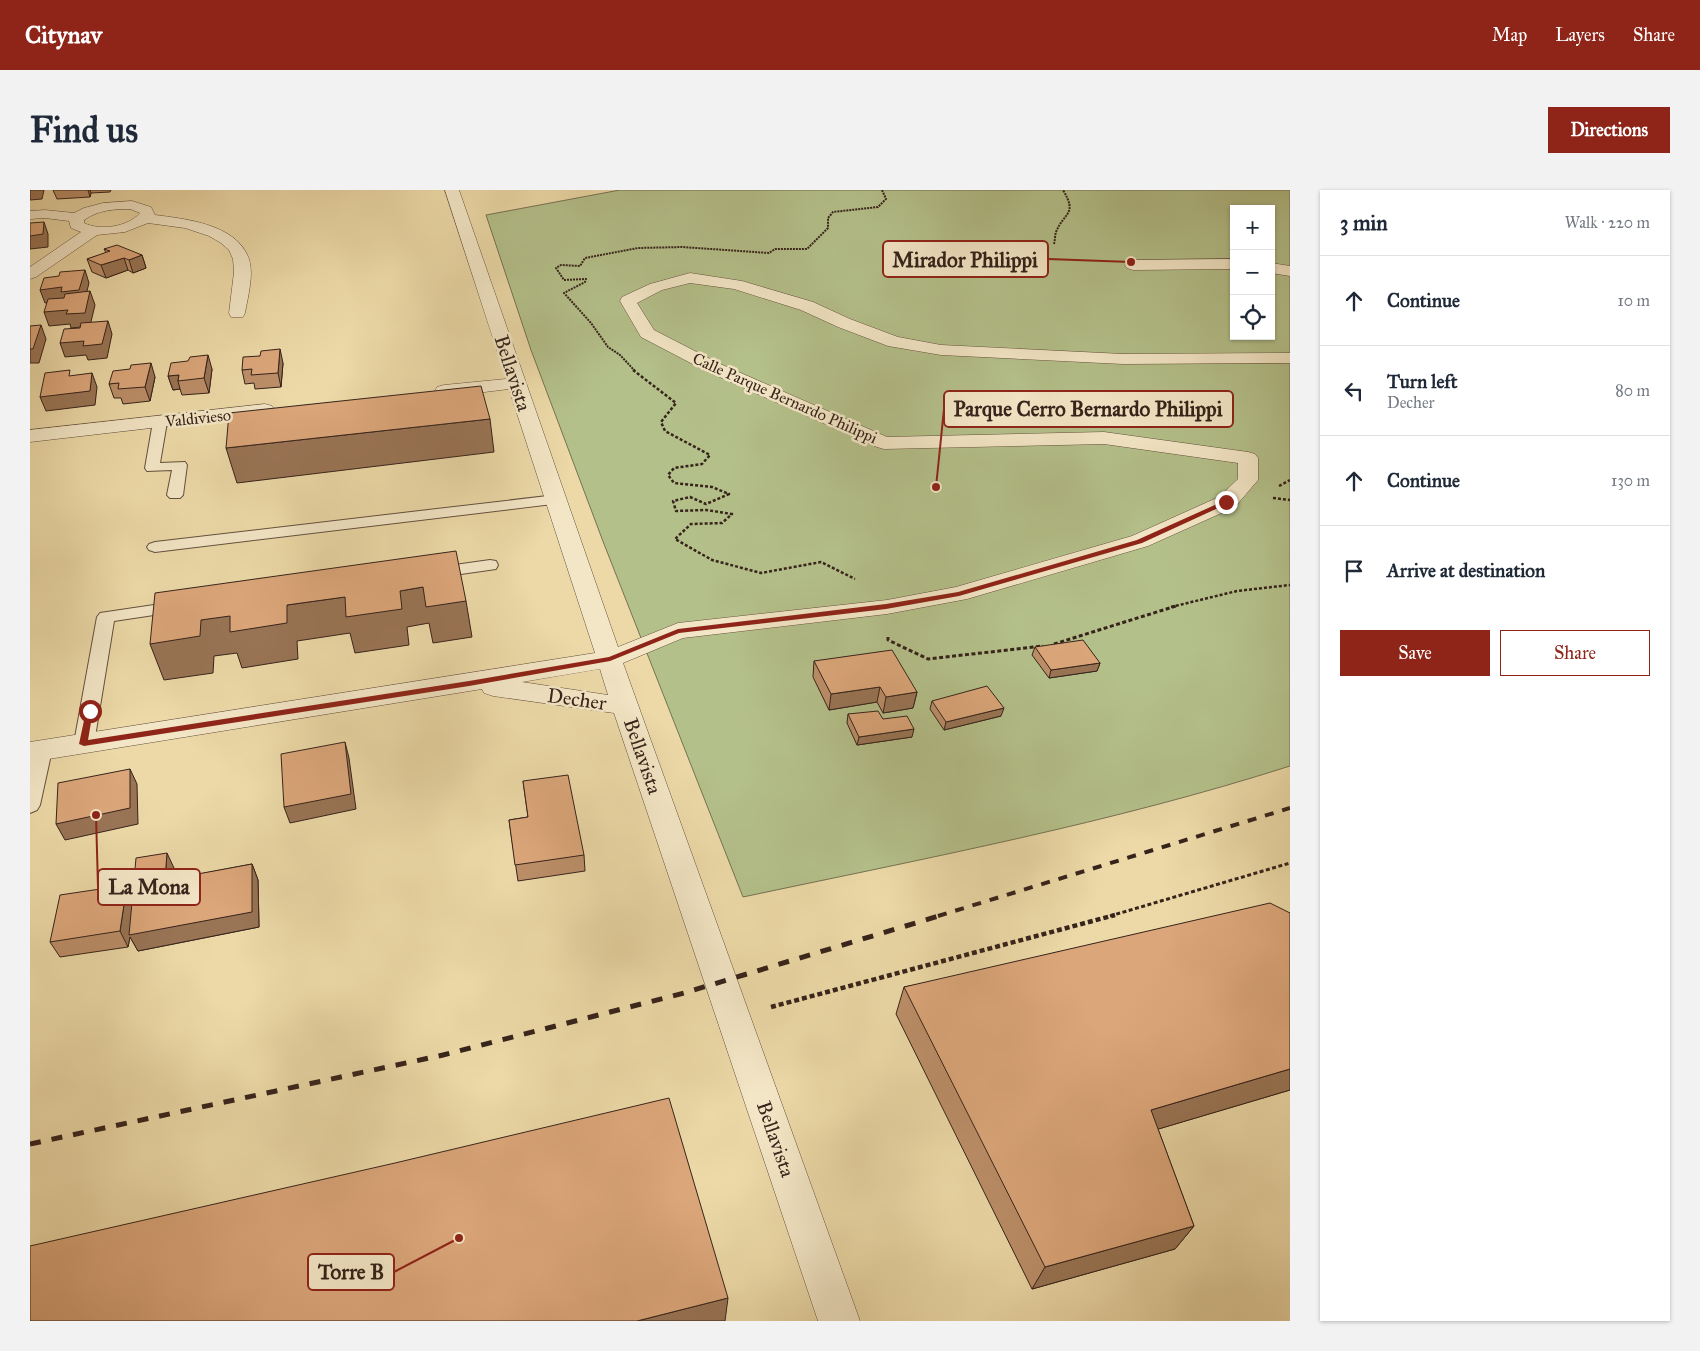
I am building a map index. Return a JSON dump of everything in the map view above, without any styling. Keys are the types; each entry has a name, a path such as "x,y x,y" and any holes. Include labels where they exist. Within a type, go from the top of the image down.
{"street":[{"name":"Bellavista","path":"452,190 625,706 839,1321"},
{"path":"122,205 136,191"},
{"path":"30,215 45,214 77,218 95,209 122,205 146,210 148,214 145,218"},
{"path":"77,218 76,225 94,230 124,228 145,218 181,223 207,230 228,241 236,249 242,266 237,313"},
{"path":"30,274 94,230"},
{"path":"1133,265 1230,264"},
{"path":"1275,269 1290,271"},
{"name":"Calle Parque Bernardo Philippi","path":"610,659 678,631 886,607 959,594 1140,541 1226,502 1248,480 1248,458 1104,438 884,442 712,367 647,333 628,301 656,287 690,278 736,284 807,306 844,323 894,342 941,350 1123,359 1290,358"},
{"path":"428,392 516,383"},
{"name":"Valdivieso","path":"30,436 280,409"},
{"name":"Decher","path":"36,751 610,659"},
{"name":"Decher","path":"469,683 625,706"}],"lane":[{"path":"160,422 152,468 180,465 175,495"},
{"path":"155,546 556,500"},
{"path":"421,574 490,565"},
{"path":"84,744 106,616 195,605"},
{"path":"30,805 36,751"}],"path":[{"path":"882,190 886,199 878,207 833,212 828,218 828,228 807,250 775,249 769,253 682,246 638,248 585,258 580,266 561,265 556,268 564,280 586,278 585,282 564,293 591,323 608,347 676,403 661,422 665,431 710,455 702,464 674,468 668,475 674,483 712,487 729,494 706,504 690,497 673,501 676,511 706,510 732,514 722,523 691,524 675,539 712,560 761,573 821,562 877,589 886,607 888,640 928,659 1055,644 1155,610 1237,591 1290,585"},
{"path":"1054,244 1056,232 1068,216 1070,202 1063,190"},
{"path":"734,1017 1149,906 1290,863"}],"green space":[{"path":"620,190 1290,190 1290,766 1155,805 1087,822 743,897 604,544 531,350 486,215"}],"building":[{"path":"44,222 43,234 30,236 30,223"},
{"path":"117,245 142,255 129,260 124,258 101,265 87,259 110,251 104,249"},
{"path":"85,270 79,290 61,292 62,287 40,290 44,278 59,276 60,272"},
{"path":"90,291 85,313 66,314 68,310 44,312 48,299 64,298 65,294"},
{"path":"108,321 102,344 83,346 84,341 60,343 64,329 80,328 81,323"},
{"path":"41,325 33,349 30,349 30,326"},
{"path":"280,349 278,373 251,375 252,369 242,370 243,357 260,356 261,351"},
{"path":"208,355 204,378 178,381 179,375 168,376 171,363 188,361 190,357"},
{"path":"151,363 145,387 118,389 119,383 109,384 113,371 130,369 131,365"},
{"path":"70,370 69,376 92,373 90,391 40,397 45,373"},
{"path":"481,386 490,419 226,448 229,413"},
{"path":"456,551 466,601 426,607 423,587 400,591 402,609 346,617 345,597 287,605 287,623 230,632 230,616 201,620 200,636 150,644 155,593"},
{"path":"1083,640 1100,663 1051,670 1035,647"},
{"path":"892,650 917,692 886,697 880,687 831,694 814,661"},
{"path":"987,686 1004,708 946,722 932,701"},
{"path":"878,711 883,719 907,716 914,729 859,737 848,714"},
{"path":"345,742 351,794 284,807 281,754"},
{"path":"130,769 130,808 56,824 58,783"},
{"path":"568,775 584,855 515,865 509,820 528,817 523,781"},
{"path":"167,853 165,880 252,864 252,912 129,935 136,858"},
{"path":"127,885 120,931 50,942 60,895"},
{"path":"1270,903 1290,913 1290,1069 1151,1110 1194,1226 1045,1267 904,987"},
{"path":"669,1098 728,1298 637,1321 30,1321 30,1246"}],"railway":[{"path":"938,916 1290,808"},
{"path":"30,1144 443,1055 684,993 942,915"}],"place":[{"name":"Mirador Philippi","path":"1131,262"},
{"name":"Parque Cerro Bernardo Philippi","path":"936,487"},
{"name":"La Mona","path":"96,815"},
{"name":"Torre B","path":"459,1238"}],"route":[{"path":"90,711 84,744 610,659 678,631 886,607 959,594 1140,541 1226,502"}]}
